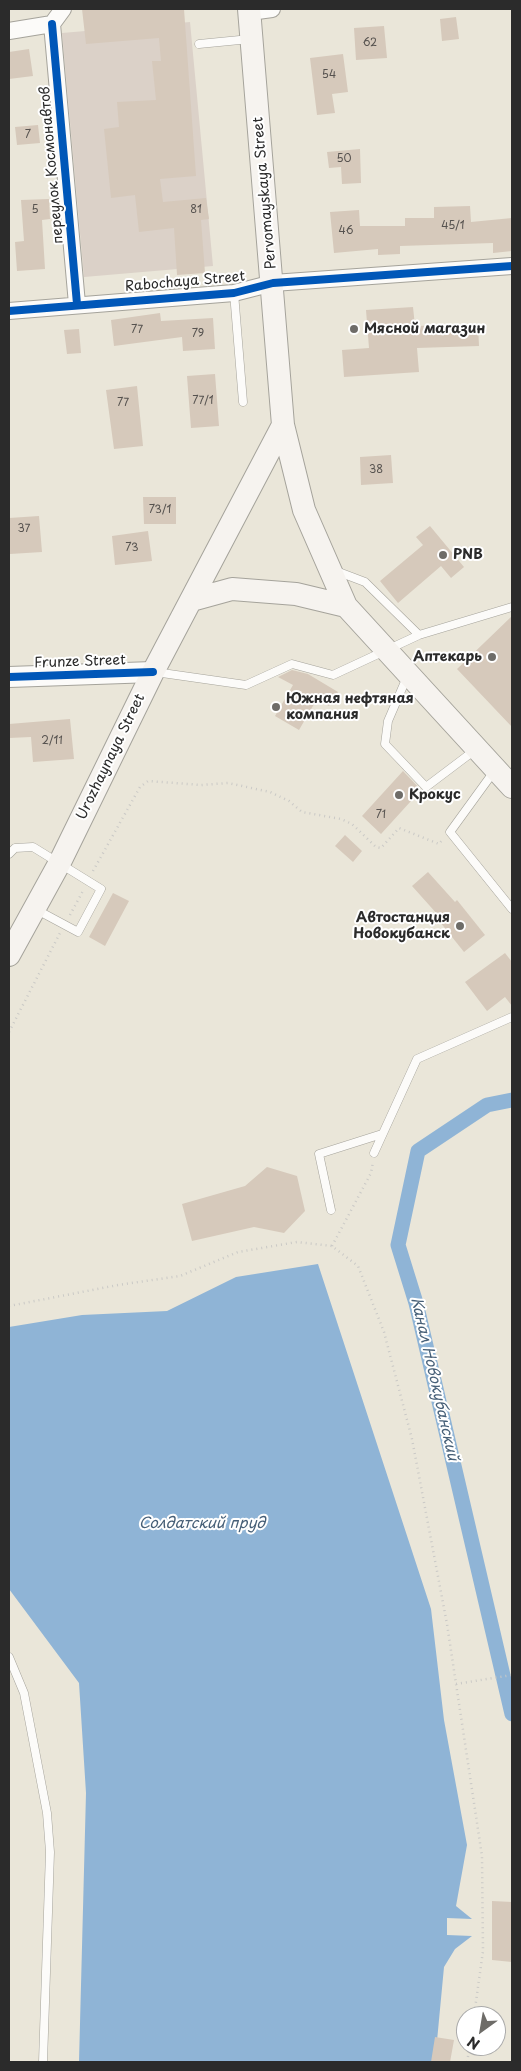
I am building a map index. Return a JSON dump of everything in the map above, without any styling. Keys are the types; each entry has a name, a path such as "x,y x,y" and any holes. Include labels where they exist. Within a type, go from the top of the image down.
{"main road":[{"name":"Pervomayskaya Street","path":"250,10 283,425 304,510 346,606 512,787"},
{"name":"Urozhaynaya Street","path":"9,955 33,908 59,864 153,672 283,425"},
{"path":"192,600 232,589 296,594 346,606"}],"street":[{"path":"9,31 52,24 63,9"},
{"path":"250,10 272,9"},
{"name":"переулок Космонавтов","path":"52,24 77,304"},
{"name":"Rabochaya Street","path":"9,311 77,304 234,293 273,284 512,266"},
{"name":"Frunze Street","path":"9,678 153,672"}],"lane":[{"path":"199,44 252,39"},
{"path":"234,293 243,402"},
{"path":"329,568 365,582 419,635"},
{"path":"153,672 246,685 292,664 333,675 419,635 512,607"},
{"path":"408,672 388,721 385,744 426,787 477,748"},
{"path":"496,768 450,832 512,909"},
{"path":"9,854 15,848 33,847 101,890 78,932 33,908"},
{"path":"374,1153 417,1059 512,1017"},
{"path":"331,1210 319,1154 382,1134"},
{"path":"9,1657 24,1693 47,1814 50,1852 43,2062"}],"path":[{"path":"9,1032 64,925 140,787 148,781 201,785 228,783 270,792 289,801 302,812 341,819 352,824 376,847 381,848 399,828 439,844 450,832"},
{"path":"332,1246 371,1173 374,1153"},
{"path":"9,1306 118,1284 180,1276 238,1252 297,1242 332,1246 358,1266 384,1332 412,1439 447,1624 482,1856 483,1951 475,2006"},
{"path":"456,1684 512,1675"}],"shaded area":[{"path":"190,22 213,266 84,277 62,33"}],"water":[{"name":"Солдатский пруд","path":"318,1264 431,1609 444,1720 467,1845 456,1906 472,1919 447,1918 447,1935 472,1936 455,1949 444,1967 435,2062 79,2062 86,1793 79,1683 9,1589 9,1327 82,1315 167,1311 236,1277"}],"building":[{"path":"82,9 184,9 196,176 160,179 163,202 206,198 209,219 201,220 205,273 177,275 174,228 139,232 135,195 111,198 104,129 119,127 117,102 156,100 152,61 161,61 159,38 86,44"},
{"path":"456,17 459,39 442,41 440,19"},
{"path":"384,26 387,58 356,60 354,28"},
{"path":"29,49 33,76 9,79 9,52"},
{"path":"343,54 348,92 332,94 335,113 317,115 310,58"},
{"path":"38,125 40,143 17,145 15,127"},
{"path":"360,149 361,183 342,184 341,167 329,168 327,152"},
{"path":"49,199 50,219 42,220 45,269 17,271 15,242 24,241 21,200"},
{"path":"470,206 471,222 512,218 512,251 493,253 493,243 400,246 400,254 378,255 378,249 334,253 330,212 359,210 360,226 405,226 405,218 434,218 434,207"},
{"path":"413,307 415,326 478,324 479,346 417,348 419,372 344,377 342,350 369,348 366,310"},
{"path":"160,313 161,321 213,318 215,349 183,351 182,337 114,346 111,320"},
{"path":"79,329 81,353 67,354 64,330"},
{"path":"215,374 219,426 191,428 187,376"},
{"path":"137,386 143,446 114,449 106,390"},
{"path":"391,455 393,483 361,485 360,457"},
{"path":"143,497 176,497 176,524 144,524"},
{"path":"39,516 42,552 10,554 9,518"},
{"path":"430,526 464,567 451,578 441,566 398,603 380,581 423,545 416,537"},
{"path":"148,531 152,561 115,565 112,536"},
{"path":"512,616 512,727 457,669"},
{"path":"292,670 308,674 338,692 329,706 317,699 299,730 275,716 293,685 278,677"},
{"path":"70,719 74,759 33,762 31,737 9,738 9,724"},
{"path":"403,771 421,790 381,834 362,816"},
{"path":"345,835 362,851 353,862 335,846"},
{"path":"428,872 455,902 457,900 485,935 464,952 436,917 438,915 412,886"},
{"path":"113,893 129,901 105,946 89,937"},
{"path":"505,953 512,962 512,1006 505,997 487,1011 465,982"},
{"path":"267,1167 297,1176 305,1211 284,1233 254,1227 192,1241 182,1204 245,1186"},
{"path":"492,1901 512,1902 512,1962 492,1960"},
{"path":"435,2037 454,2040 450,2062 431,2062"}],"waterway":[{"name":"Канал Новокубанский","path":"512,1100 487,1105 418,1151 398,1245 416,1303 512,1714"}],"cycle path":[{"path":"52,24 77,304"},
{"path":"9,311 234,293 273,283 512,266"},
{"path":"9,677 153,672"}],"place":[{"name":"Мясной магазин","path":"354,329"},
{"name":"PNB","path":"443,555"},
{"name":"Аптекарь","path":"492,657"},
{"name":"Южная нефтяная компания","path":"276,707"},
{"name":"Крокус","path":"399,795"},
{"name":"Автостанция Новокубанск","path":"460,926"}]}
